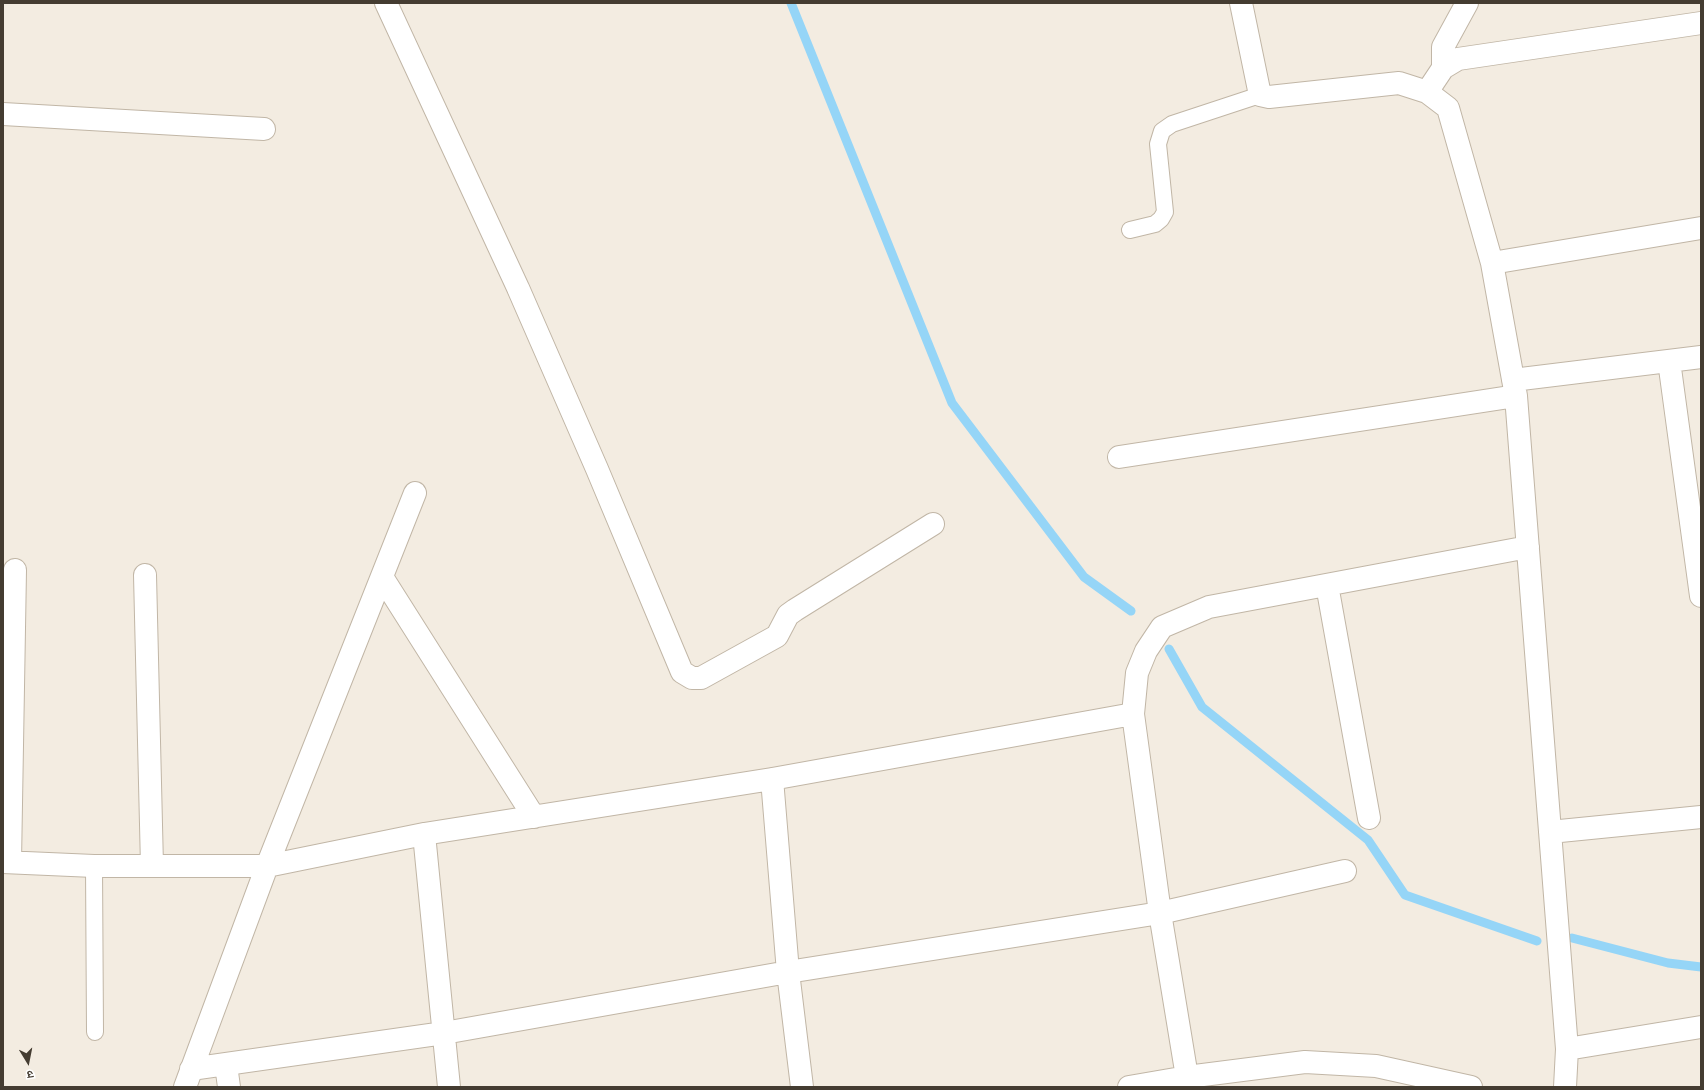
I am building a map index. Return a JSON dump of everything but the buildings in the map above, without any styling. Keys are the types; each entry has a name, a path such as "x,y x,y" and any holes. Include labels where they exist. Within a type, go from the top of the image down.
{"street":[{"path":"386,3 518,288 597,469 682,672 692,678 701,678 777,636 788,615 932,524"},
{"path":"1241,3 1260,95 1269,97 1399,84 1427,92 1448,108 1492,263 1515,388 1567,1049 1565,1087"},
{"path":"1443,68 1443,47 1467,3"},
{"path":"1427,92 1443,68 1458,59 1701,23"},
{"path":"3,114 264,129"},
{"path":"1492,263 1701,228"},
{"path":"1119,457 1669,361 1701,357"},
{"path":"1669,361 1697,540 1701,596"},
{"path":"188,1078 267,866 415,493"},
{"path":"1187,1077 1160,913 1133,714 1137,673 1146,651 1162,627 1209,607 1528,547"},
{"path":"15,570 6,862 94,866 267,866 424,834 772,779 1133,714"},
{"path":"145,575 152,866"},
{"path":"382,578 534,817"},
{"path":"1327,585 1369,818"},
{"path":"772,779 788,972 802,1087"},
{"path":"1550,832 1701,817"},
{"path":"424,834 449,1087"},
{"path":"188,1078 226,1064 444,1033 788,972 1160,913 1345,871"},
{"path":"1567,1049 1701,1027"},
{"path":"1129,1087 1187,1077 1212,1081 1305,1062 1376,1066 1471,1087"},
{"path":"226,1064 228,1087"}],"lane":[{"path":"1130,230 1154,224 1161,219 1165,212 1158,144 1162,131 1172,124 1260,95"},
{"path":"94,866 96,1032"}],"waterway":[{"path":"791,3 952,403 1084,577 1131,611"},
{"path":"1169,649 1202,707 1368,840 1405,895 1537,941"},
{"path":"1572,938 1668,963 1701,967"}]}
